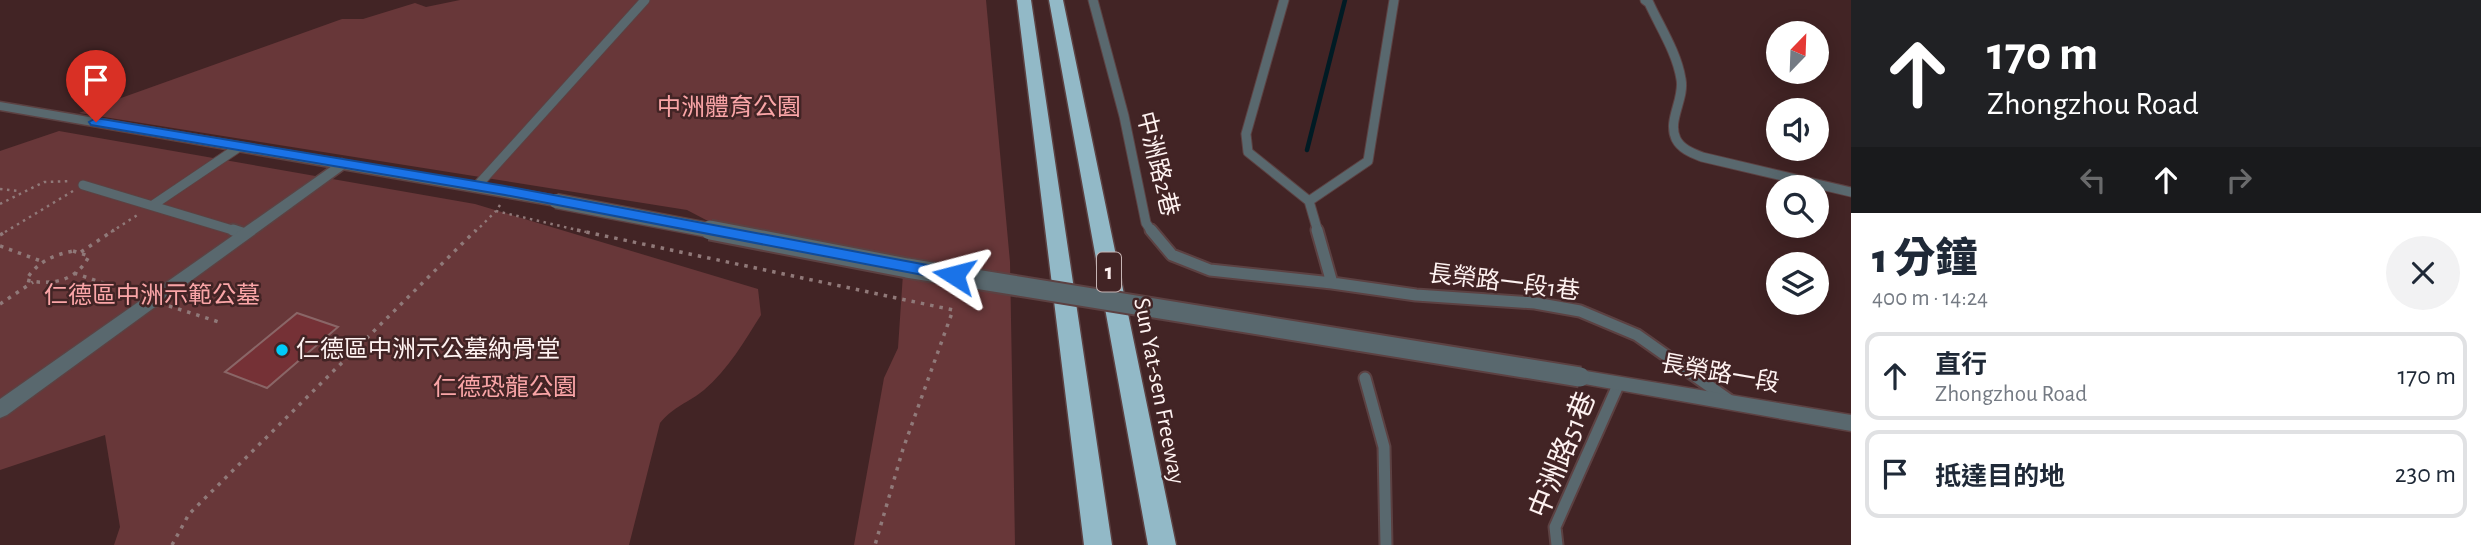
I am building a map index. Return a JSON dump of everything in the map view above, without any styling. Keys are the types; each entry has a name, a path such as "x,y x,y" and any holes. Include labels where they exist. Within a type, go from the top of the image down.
{"highway":[{"name":"1","path":"1024,0 1098,545"},
{"name":"Sun Yat-sen Freeway","path":"1056,0 1162,545"},
{"path":"1083,545 1090,478"},
{"path":"1150,486 1174,545"}],"street":[{"name":"長榮路一段","path":"0,106 505,190 907,268 1851,423"},
{"path":"0,410 342,164"}],"lane":[{"path":"476,187 645,0"},
{"name":"中洲路2巷","path":"1093,0 1124,116 1146,223 1159,242 1172,255 1210,270 1332,284"},
{"path":"1284,0 1247,134 1248,152 1309,201 1332,284"},
{"path":"1309,201 1368,161 1394,0"},
{"path":"1645,0 1682,80 1682,98 1672,121 1677,141 1681,145 1691,154 1851,192"},
{"path":"152,205 239,147"},
{"path":"83,185 245,234"},
{"name":"長榮路一段1巷","path":"1332,284 1441,297 1506,300 1576,310 1621,326 1654,345 1731,402"},
{"path":"1365,379 1384,447 1386,545"},
{"name":"中洲路51巷","path":"1558,545 1555,527 1619,383"}],"path":[{"path":"0,204 22,192 62,177 83,185"},
{"path":"0,235 83,185"},
{"path":"0,189 22,192"},
{"path":"172,545 189,514 496,211 503,202 505,190"},
{"path":"80,253 152,205"},
{"path":"496,211 953,310 903,449 875,545"},
{"path":"0,246 42,261"},
{"path":"73,251 89,256 86,266 63,280 40,285 26,279 32,268 42,261 52,255 73,251"},
{"path":"0,304 33,282"}],"green space":[{"name":"中洲體育公園","path":"460,0 986,0 1010,262 1015,545 854,545 884,378 898,348 904,259 727,231 687,210 79,113 342,19 363,19 415,3 426,7"},
{"path":"59,131 475,204 758,289 761,315 736,354 713,382 660,423 629,545 114,545 120,527 105,435 0,470 0,151"}],"building":[{"name":"仁德區中洲示公墓納骨堂","path":"297,313 338,327 267,388 225,372"}],"waterway":[{"path":"1307,150 1345,0"}],"place":[{"name":"仁德區中洲示公墓納骨堂","path":"282,350"}],"route":[{"path":"96,122 505,190 954,275"}],"park label":[{"name":"仁德區中洲示範公墓","path":"152,296"},
{"name":"仁德恐龍公園","path":"505,388"}]}
